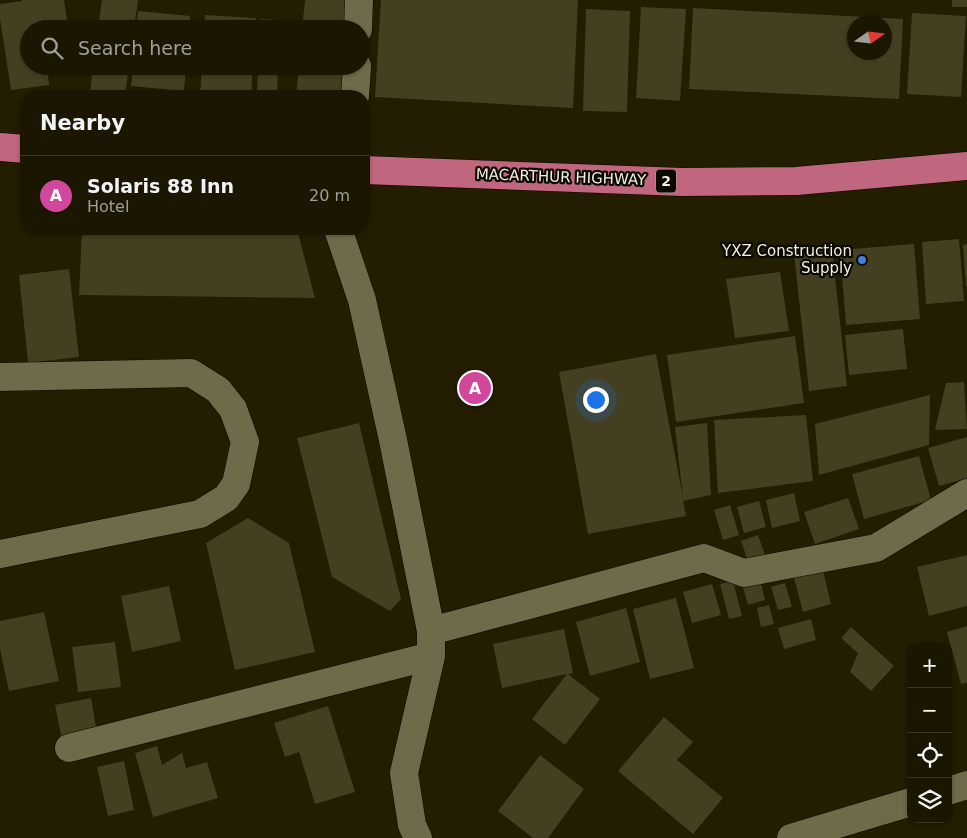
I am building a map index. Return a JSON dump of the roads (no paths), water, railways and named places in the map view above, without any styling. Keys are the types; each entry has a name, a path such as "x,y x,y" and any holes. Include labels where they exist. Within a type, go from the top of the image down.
{"highway":[{"path":"0,147 20,148"},
{"name":"MACARTHUR HIGHWAY","path":"370,170 682,182 796,181 967,166"}],"street":[{"path":"358,20 359,0"},
{"path":"355,90 356,75"},
{"path":"340,235 362,300 393,440 431,643 404,773 412,825 418,838"},
{"path":"0,376 191,372 218,390 223,396 233,409 245,442 236,484 226,498 200,514 0,554"},
{"path":"69,748 431,643 704,558 744,573 876,548 967,493"},
{"path":"952,790 967,785"},
{"path":"791,838 907,803"}],"place":[{"name":"YXZ Construction Supply","path":"862,260"},
{"name":"Solaris 88 Inn","path":"475,388"}]}
